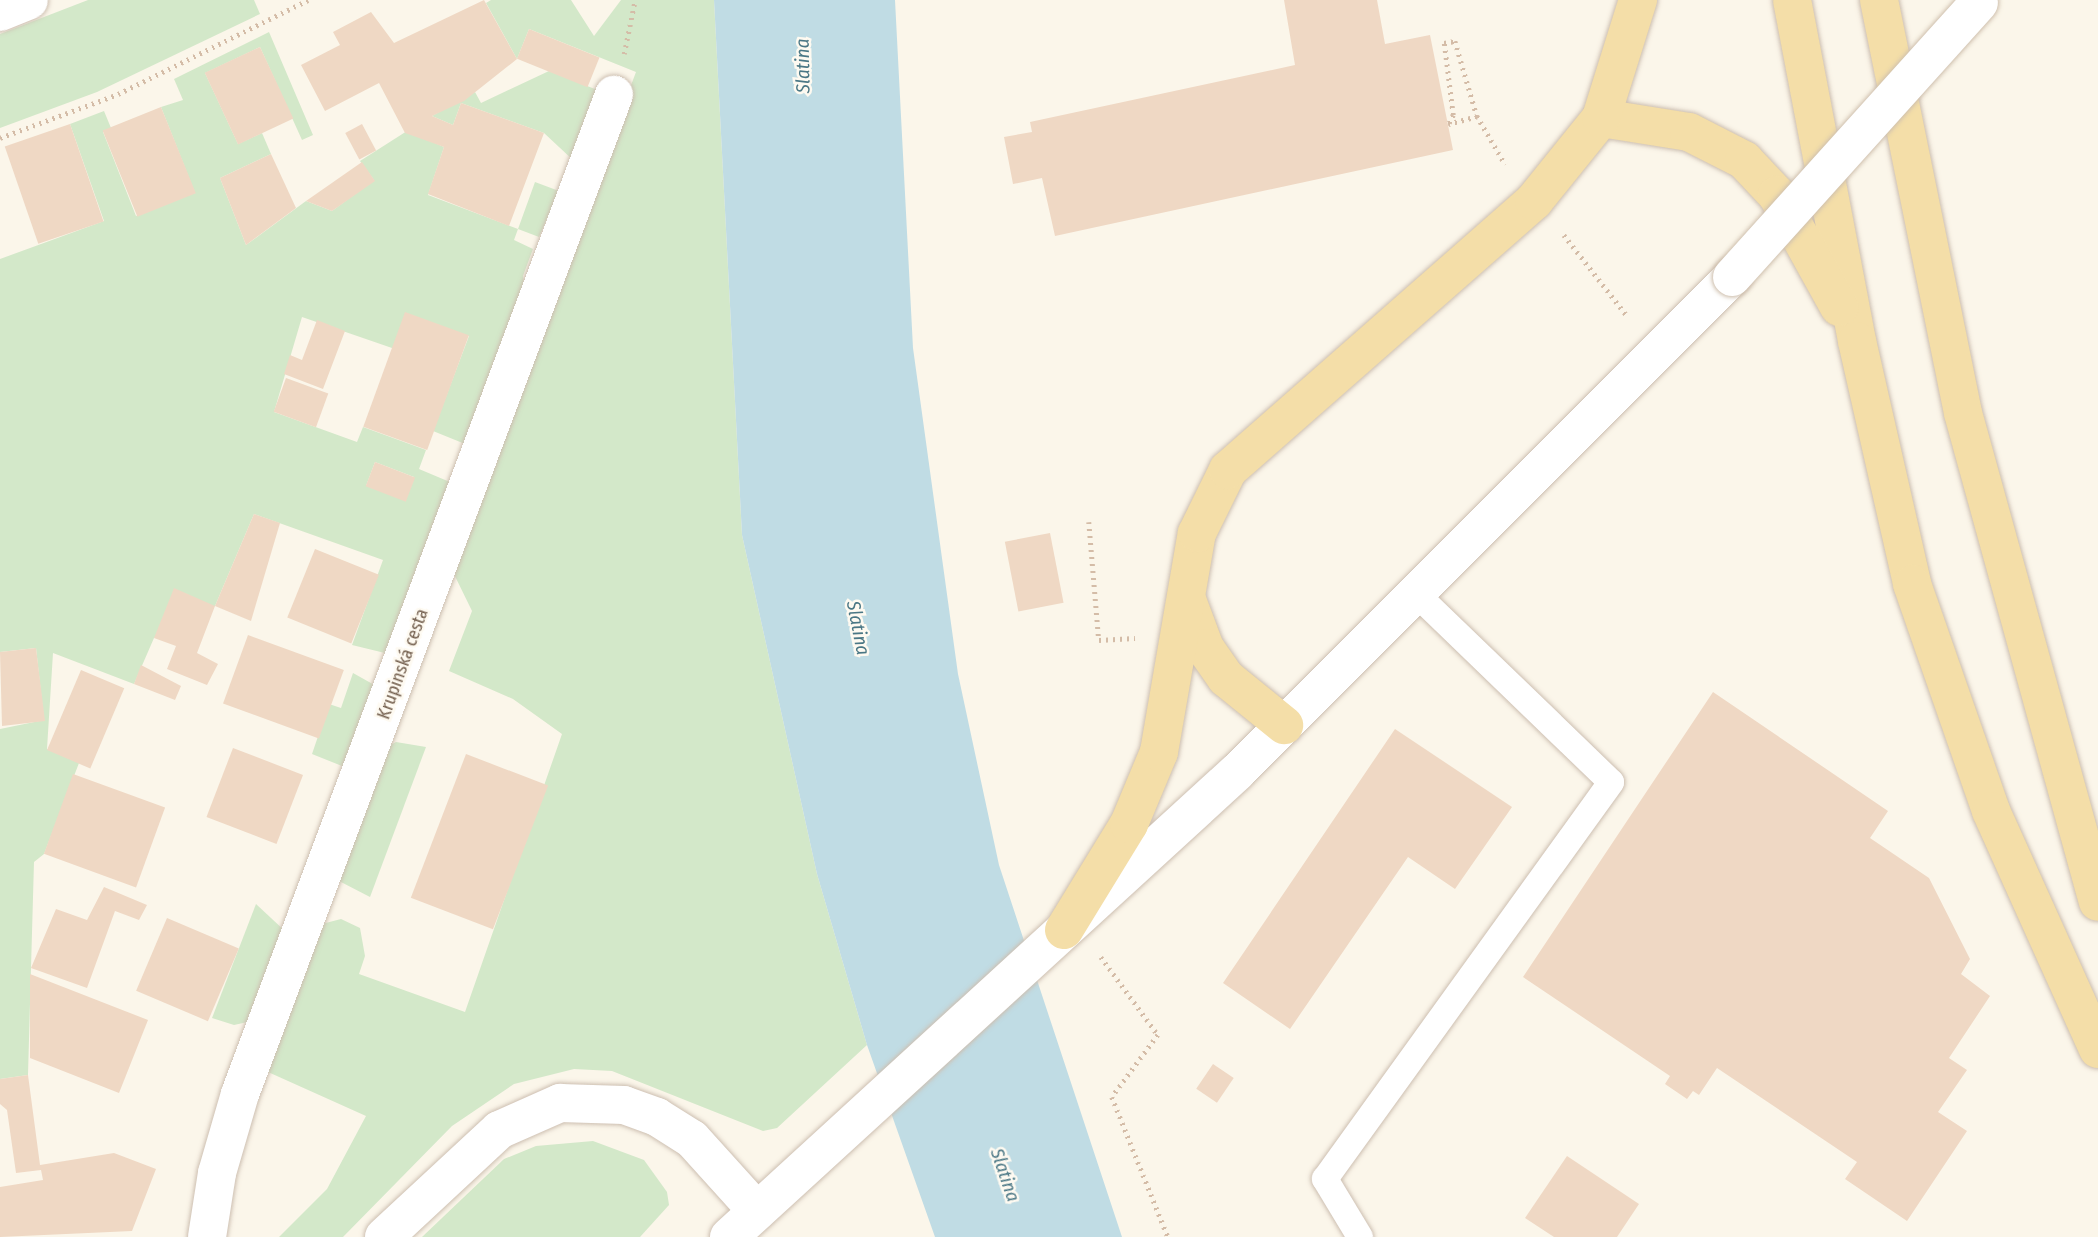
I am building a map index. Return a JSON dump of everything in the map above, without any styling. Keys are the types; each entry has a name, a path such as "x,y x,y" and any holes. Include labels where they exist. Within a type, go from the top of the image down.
{"main road":[{"path":"1064,930 1129,824 1159,752 1184,591 1197,533 1228,470 1534,201 1601,118 1638,0"},
{"path":"1792,0 1857,341 1912,584 1951,706 2098,1049"},
{"path":"1878,0 1963,413 2098,902"},
{"path":"1601,118 1689,132 1744,160 1777,195 1857,341"},
{"path":"1184,591 1205,648 1226,678 1284,725"},
{"path":"2077,831 2098,871"}],"street":[{"path":"0,12 29,0"},
{"path":"729,1237 759,1224 800,1172 1284,725 1732,277 1981,2"},
{"name":"Krupinská cesta","path":"207,1237 217,1173 240,1094 614,95"},
{"path":"384,1237 499,1130 559,1102 624,1105 657,1117 692,1139 759,1224"}],"lane":[{"path":"1360,1237 1325,1179 1611,782 1416,594"}],"path":[{"path":"0,138 118,94 308,0"},
{"path":"614,95 635,0"},
{"path":"1462,120 1448,124 1453,115 1444,43 1455,41 1477,116"},
{"path":"1573,245 1627,315"},
{"path":"1089,522 1099,640 1135,638"},
{"path":"1100,955 1158,1035 1112,1097 1168,1237"}],"green space":[{"path":"88,0 254,0 260,14 97,92 0,128 0,34"},
{"path":"491,0 571,0 594,36 621,0 714,0 742,535 817,874 867,1045 777,1128 763,1131 612,1071 574,1069 514,1084 452,1126 343,1237 279,1237 327,1189 366,1116 268,1072 318,925 341,919 360,928 365,956 359,974 465,1012 562,734 513,699 449,671 472,611 450,566 636,72 529,29 517,59 486,3"},
{"path":"269,32 313,135 302,140 260,47 205,73 238,144 262,133 271,154 220,178 246,245 306,201 332,211 374,180 360,161 407,131 444,147 428,195 518,229 514,240 533,249 523,276 527,304 470,446 433,431 469,336 392,348 302,317 274,412 357,442 363,427 426,450 419,469 457,485 389,654 352,645 383,560 254,514 215,606 154,638 134,684 53,653 47,749 79,763 44,854 34,862 28,1075 0,1079 0,729 44,720 36,648 0,652 0,259 104,221 70,124 104,111 111,128 103,132 136,216 195,193 161,107 183,100 174,79","holes":["375,462 414,477 366,486"]},
{"path":"549,71 600,91 574,161 544,133 461,103 453,125 432,116 475,92 481,103"},
{"path":"535,182 559,191 539,237 518,229"},
{"path":"353,673 378,687 347,768 312,754 329,704 341,708"},
{"path":"396,742 426,747 370,897 339,881 385,748"},
{"path":"256,904 286,932 252,1021 234,1025 212,1018"},
{"path":"593,1141 644,1160 667,1192 669,1205 640,1237 422,1237 504,1159 536,1146"}],"water":[{"name":"Slatina","path":"714,0 895,0 913,348 958,674 999,865 1122,1237 935,1237 867,1045 817,874 742,535"}],"building":[{"path":"484,0 517,59 464,101 432,116 453,125 461,103 544,133 509,226 428,194 444,147 405,133 379,83 325,111 301,65 340,45 333,32 371,12 394,43"},
{"path":"1284,0 1377,0 1385,44 1430,35 1453,150 1055,236 1042,178 1013,184 1004,137 1032,132 1030,122 1295,65"},
{"path":"529,29 599,57 587,87 517,59"},
{"path":"260,47 293,119 238,144 205,73"},
{"path":"161,107 196,193 137,217 103,131"},
{"path":"70,124 104,221 38,244 5,146"},
{"path":"362,124 376,150 359,159 345,133"},
{"path":"271,154 296,208 246,245 220,178"},
{"path":"362,162 375,181 332,211 306,201"},
{"path":"405,312 469,335 427,450 363,427"},
{"path":"317,320 345,331 323,389 284,374 290,355 302,360"},
{"path":"286,378 328,393 316,427 274,412"},
{"path":"375,462 415,477 406,502 366,486"},
{"path":"254,514 280,523 251,621 215,606"},
{"path":"1050,533 1064,603 1018,611 1005,542"},
{"path":"315,549 379,575 351,643 287,618"},
{"path":"174,588 215,606 197,653 218,664 207,685 167,669 176,646 154,638"},
{"path":"248,635 344,670 319,738 223,704"},
{"path":"36,648 45,721 2,726 0,652"},
{"path":"141,665 181,686 175,700 134,684"},
{"path":"81,670 124,688 90,768 47,750"},
{"path":"1713,692 1888,811 1870,838 1929,878 1970,959 1961,974 1990,996 1949,1058 1967,1070 1938,1112 1967,1131 1907,1221 1845,1179 1857,1162 1717,1068 1699,1095 1693,1091 1687,1099 1665,1084 1670,1076 1523,977"},
{"path":"1395,729 1512,807 1455,889 1408,857 1290,1029 1223,983"},
{"path":"233,748 303,775 276,844 206,817"},
{"path":"466,754 548,786 493,929 411,898"},
{"path":"73,774 165,808 136,887 44,854"},
{"path":"104,887 147,905 139,920 115,911 87,988 31,968 56,909 87,920"},
{"path":"167,918 239,948 208,1021 136,991"},
{"path":"30,974 148,1020 119,1093 30,1058"},
{"path":"1213,1064 1234,1078 1217,1103 1196,1089"},
{"path":"28,1075 40,1165 114,1153 156,1169 132,1231 0,1237 0,1187 43,1180 41,1170 16,1173 7,1110 0,1104 0,1079"},
{"path":"1567,1156 1639,1204 1617,1237 1554,1237 1525,1218"}]}
